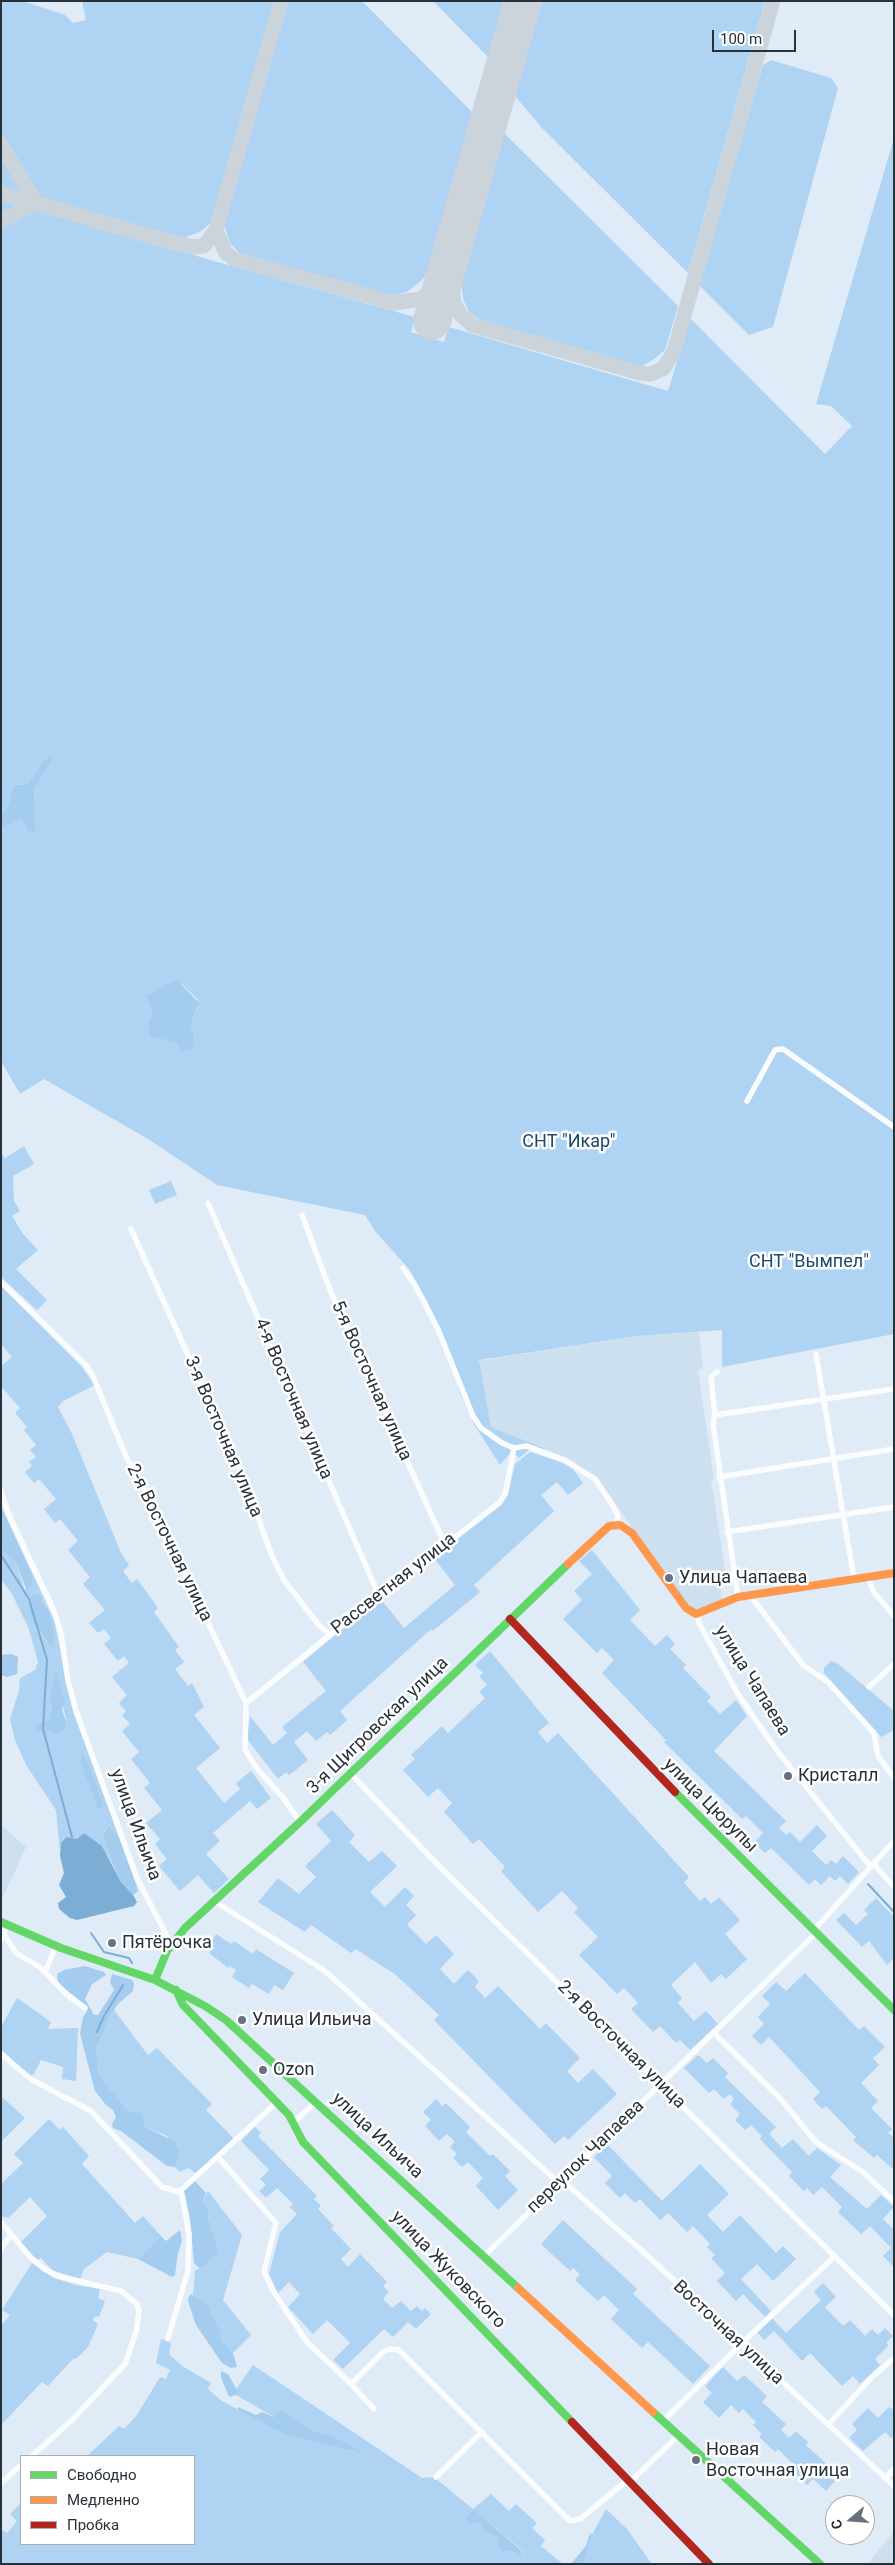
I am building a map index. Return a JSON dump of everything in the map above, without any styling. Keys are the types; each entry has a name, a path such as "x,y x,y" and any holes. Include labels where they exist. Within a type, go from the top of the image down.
{"street":[{"path":"747,1101 775,1050 783,1049 894,1127"},
{"name":"4-я Восточная улица","path":"208,1203 379,1596"},
{"name":"5-я Восточная улица","path":"302,1215 330,1290 445,1545"},
{"name":"3-я Восточная улица","path":"130,1229 244,1482 272,1556 284,1580 318,1624 330,1635"},
{"path":"403,1268 415,1285 438,1329 473,1416 481,1428 514,1448 527,1446 566,1461 595,1479 618,1516 616,1524"},
{"name":"2-я Восточная улица","path":"1,1282 86,1365 92,1374 124,1454 154,1508 246,1703 245,1750 255,1766 285,1800 300,1822"},
{"path":"816,1354 854,1579"},
{"path":"718,1372 711,1377 715,1414 713,1424 719,1477 738,1597"},
{"path":"715,1414 894,1389"},
{"name":"Рассветная улица","path":"246,1703 502,1498 505,1494 514,1448"},
{"path":"719,1477 894,1449"},
{"name":"улица Ильича","path":"1,1491 9,1515 54,1611 62,1633 68,1681 76,1711 137,1878 171,1944"},
{"path":"727,1532 894,1507"},
{"name":"3-я Щигровская улица","path":"171,1944 606,1528 616,1524"},
{"name":"улица Чапаева","path":"616,1524 624,1526 632,1533 686,1608 696,1614 701,1628 738,1694 775,1748 872,1864 894,1887"},
{"path":"696,1614 708,1612 738,1597 894,1572"},
{"path":"868,1577 879,1599 894,1616"},
{"path":"750,1595 802,1665 828,1682 874,1734 878,1756 894,1778"},
{"name":"улица Цюрупы","path":"510,1619 660,1777 894,2010"},
{"path":"869,1687 894,1664"},
{"name":"2-я Восточная улица","path":"350,1773 442,1869 894,2315"},
{"name":"переулок Чапаева","path":"484,2256 715,2034 816,1931 872,1864 894,1841"},
{"name":"Восточная улица","path":"214,1901 325,1971 560,2182 648,2257 894,2486"},
{"path":"4,1924 2,1937 16,1953 45,1972 66,1994 85,2008"},
{"name":"улица Ильича","path":"4,1924 56,1946 155,1980 176,1990 226,2020 318,2101 678,2436 820,2564"},
{"path":"155,1980 171,1944"},
{"path":"45,1972 56,1946"},
{"name":"улица Жуковского","path":"176,1990 183,2005 294,2122 303,2142 709,2564"},
{"path":"715,2034 779,2097 816,2142 863,2172 894,2201"},
{"path":"1,2054 32,2080 49,2091 78,2103 102,2121 162,2188 179,2192"},
{"path":"294,2122 318,2101"},
{"path":"179,2192 277,2102"},
{"path":"218,2157 276,2223 264,2272 273,2291 307,2342 374,2409"},
{"path":"168,2338 188,2271 188,2234 184,2204 179,2192"},
{"path":"1,2222 43,2268 57,2276 121,2290 138,2304 139,2311 136,2332 124,2364 72,2420 33,2455"},
{"path":"1,2248 11,2235"},
{"path":"663,2421 740,2344 835,2256"},
{"path":"351,2384 384,2351 390,2349 399,2350 570,2521 580,2519 630,2480 678,2436"},
{"path":"828,2425 870,2379 894,2358"},
{"path":"436,2476 482,2432"},
{"path":"1,2483 20,2466"},
{"path":"885,2478 894,2469"}],"shaded area":[{"path":"53,756 34,790 36,832 29,832 22,818 1,829 1,814 7,809 14,785 28,784 46,758"},
{"path":"174,981 178,981 199,1003 191,1023 195,1043 190,1050 186,1051 181,1050 176,1042 150,1036 148,1032 149,1019 153,1012 147,996"},
{"path":"699,1332 703,1368 698,1370 714,1480 711,1480 726,1575 724,1583 720,1585 722,1603 689,1610 597,1477 593,1479 578,1468 575,1461 491,1427 479,1361 637,1336"},
{"path":"1,1506 33,1576 32,1585 25,1593 26,1589 16,1562 1,1549"},
{"path":"38,1594 49,1611 54,1631 54,1644 50,1645 34,1624 28,1603 33,1595"},
{"path":"11,1654 18,1657 17,1674 7,1677 1,1675 1,1655"},
{"path":"56,1671 65,1702 62,1709 67,1725 65,1729 56,1735 49,1731 36,1730 35,1724 48,1720 52,1706 49,1697"},
{"path":"81,1753 89,1765 102,1801 102,1809 98,1809 81,1763"},
{"path":"1,1825 26,1847 1,1901"},
{"path":"109,1825 119,1837 136,1884 138,1891 133,1895 121,1882 113,1865 103,1834"},
{"path":"84,1833 102,1846 121,1882 137,1902 134,1906 77,1920 70,1918 59,1909 58,1903 66,1897 59,1885 64,1873 60,1856 61,1843 66,1837 77,1839"},
{"path":"85,1966 104,1972 106,1975 92,1984 85,1999 94,2015 98,2015 114,1990 110,1982 112,1974 132,1980 134,1983 133,1991 118,2004 109,2017 104,2032 96,2046 98,2074 129,2112 135,2111 142,2115 145,2127 174,2141 180,2155 175,2167 167,2166 121,2131 113,2128 112,2124 116,2117 113,2110 106,2105 95,2091 80,2034 83,2017 87,2011 84,2004 58,1983 57,1974 64,1970"},
{"path":"195,2181 206,2193 203,2200 204,2205 209,2209 208,2217 219,2252 203,2267 198,2267 194,2263 190,2218 184,2191"},
{"path":"180,2230 182,2241 175,2275 172,2277 138,2259 161,2236 166,2241"},
{"path":"191,2294 207,2305 221,2334 220,2339 233,2353 237,2367 231,2368 222,2363 196,2325 188,2298"},
{"path":"221,2371 228,2374 238,2392 236,2395 229,2397 221,2377"},
{"path":"238,2407 256,2415 262,2412 274,2417 281,2410 309,2429 335,2437 360,2451 346,2450 284,2434 238,2410"},
{"path":"474,2509 524,2553 520,2555 509,2550 502,2552 498,2546 498,2537 489,2534 478,2522 469,2522 466,2516"},
{"path":"894,2532 894,2564 869,2564 868,2563"},
{"path":"590,2533 592,2535 583,2564 571,2564 586,2546"}],"green space":[{"path":"1,1 23,1 65,15 73,23 86,20 82,1 275,1 214,220 200,232 180,239 174,238 172,247 203,258 415,317 411,332 444,342 449,327 668,391 690,318 825,454 852,426 831,406 816,404 894,138 894,1334 722,1367 722,1330 637,1336 479,1360 491,1427 546,1449 531,1448 519,1458 512,1451 500,1465 475,1426 460,1393 445,1341 428,1303 409,1269 375,1231 365,1215 217,1185 148,1139 44,1079 20,1094 1,1061 1,829 22,817 36,832 34,790 52,756 46,758 28,784 14,785 7,809 1,814","holes":["182,984 197,999 198,1008 193,1015 191,1023 195,1043 150,1036 148,1032 149,1018"]},
{"path":"288,1 362,1 474,114 429,267 423,279 407,292 385,298 244,258 230,243 224,224"},
{"path":"433,1 506,1 489,58"},
{"path":"542,1 765,1 688,273 542,128 515,96"},
{"path":"771,60 831,78 838,88 773,327 749,335 699,285 763,65"},
{"path":"504,133 678,306 665,350 653,360 638,368 486,325 469,312 463,299 461,281"},
{"path":"24,1146 34,1164 13,1176 14,1201 20,1211 12,1216 23,1234 38,1250 16,1269 47,1300 37,1310 1,1277 1,1152 5,1158"},
{"path":"171,1181 177,1195 155,1204 149,1190"},
{"path":"1,1286 80,1365 95,1385 63,1401 58,1407 72,1434 121,1553 129,1565 123,1571 132,1583 137,1579 158,1608 154,1612 179,1647 175,1650 184,1662 175,1669 188,1686 192,1683 204,1707 194,1715 220,1748 196,1768 224,1803 240,1789 236,1783 251,1771 271,1798 257,1809 250,1801 213,1833 220,1841 206,1854 229,1879 214,1893 198,1875 180,1891 159,1866 167,1859 155,1844 160,1839 146,1823 162,1810 144,1788 150,1783 131,1759 139,1752 122,1731 130,1724 122,1715 126,1711 119,1703 127,1695 112,1677 129,1663 124,1656 118,1661 104,1644 111,1638 104,1629 98,1633 89,1623 105,1610 83,1584 90,1577 68,1550 78,1541 60,1519 55,1523 44,1509 56,1499 39,1479 34,1483 25,1472 32,1466 29,1462 36,1457 30,1450 36,1445 24,1430 27,1427 15,1413 20,1408 1,1386 1,1366 12,1357 1,1344"},
{"path":"530,1452 563,1463 573,1469 583,1483 568,1495 557,1482 541,1495 554,1511 474,1585 480,1592 433,1631 431,1629 340,1711 347,1720 330,1735 327,1732 316,1741 307,1731 294,1742 308,1760 289,1775 286,1772 278,1779 247,1739 250,1716 273,1745 287,1733 282,1727 326,1691 303,1662 380,1598 404,1628 455,1585 433,1557 502,1504 508,1495 515,1464"},
{"path":"1,1549 16,1562 25,1591 33,1576 26,1560 54,1620 73,1711 119,1837 109,1825 103,1833 113,1865 102,1846 84,1833 77,1839 66,1837 63,1839 60,1849 61,1863 56,1810 26,1765 15,1740 10,1719 19,1691 20,1678 35,1670 38,1662 29,1629 12,1594 1,1579","holes":["42,1599 49,1611 54,1631 47,1642 34,1624 33,1616","56,1672 67,1725 56,1734 35,1724 48,1720 52,1705 49,1697"]},
{"path":"592,1550 640,1610 630,1620 655,1646 667,1635 675,1644 670,1649 686,1665 683,1668 711,1697 707,1701 720,1714 736,1700 747,1716 714,1751 786,1821 779,1828 786,1835 790,1832 800,1842 817,1825 827,1836 812,1851 826,1865 831,1860 836,1864 843,1856 859,1872 848,1884 840,1876 835,1881 830,1876 821,1885 815,1879 809,1885 771,1848 765,1853 754,1843 763,1833 746,1816 742,1819 664,1742 666,1740 602,1673 614,1660 602,1648 597,1653 563,1619 582,1600 574,1591 592,1574 579,1561"},
{"path":"490,1651 549,1723 538,1732 547,1743 558,1733 689,1877 684,1883 700,1901 705,1897 711,1904 719,1897 740,1920 725,1934 747,1959 726,1979 721,1974 711,1983 695,1962 671,1985 682,1998 678,2003 694,2021 706,2011 718,2024 690,2050 680,2040 676,2043 660,2026 653,2032 631,2009 638,2003 624,1988 617,1994 579,1955 598,1937 574,1912 578,1908 562,1891 538,1912 501,1871 505,1867 479,1839 473,1844 444,1812 452,1803 438,1788 428,1797 403,1770 415,1759 411,1755 442,1726 448,1733 485,1698 479,1692 487,1685 479,1676 483,1673 475,1665"},
{"path":"831,1661 837,1663 894,1711 894,1730 881,1737 824,1673 824,1668"},
{"path":"332,1810 355,1835 349,1842 369,1862 382,1851 397,1866 370,1892 385,1907 405,1887 414,1896 406,1905 416,1915 407,1925 426,1944 436,1935 454,1954 440,1969 454,1984 468,1970 479,1981 475,1987 485,1998 498,1986 540,2029 546,2023 580,2058 567,2071 578,2083 593,2069 617,2094 568,2140 564,2136 555,2144 434,2020 439,2015 396,1975 356,1949 351,1953 311,1925 305,1932 258,1902 278,1878 299,1894 316,1877 305,1866 331,1841 316,1824"},
{"path":"876,1898 894,1917 894,1958 887,1965 869,1941 862,1947 836,1920 844,1913 856,1925 868,1914 864,1910"},
{"path":"216,1934 231,1944 234,1941 253,1954 256,1949 294,1973 283,1990 274,1985 269,1994 252,1984 249,1988 232,1977 236,1970 230,1966 228,1968 209,1953 211,1950 207,1948"},
{"path":"805,1973 859,2030 864,2026 885,2047 873,2058 879,2065 861,2083 878,2101 871,2108 892,2129 888,2133 894,2138 894,2170 877,2155 874,2158 853,2140 856,2137 826,2106 822,2109 813,2099 820,2092 769,2037 761,2045 752,2036 764,2024 758,2017 770,2004 762,1996 776,1982 786,1991"},
{"path":"17,1998 51,2022 48,2029 78,2028 76,2081 62,2079 63,2067 41,2060 33,2075 30,2076 2,2050 2,2025"},
{"path":"114,2010 148,2055 157,2048 212,2104 206,2110 234,2139 196,2173 188,2168 180,2172 175,2167 180,2155 167,2136 145,2127 129,2112 98,2074 95,2046"},
{"path":"698,2055 707,2063 713,2058 728,2073 725,2077 776,2127 769,2134 782,2148 793,2139 809,2156 817,2148 841,2165 830,2177 867,2209 881,2195 894,2207 883,2219 894,2230 894,2267 883,2256 891,2248 870,2226 861,2234 838,2212 842,2207 822,2187 813,2195 807,2188 804,2191 789,2176 792,2172 760,2139 762,2136 751,2125 745,2130 735,2120 740,2114 730,2104 734,2099 730,2094 724,2099 714,2089 709,2093 684,2068"},
{"path":"1,2096 25,2118 1,2142"},
{"path":"436,2099 442,2106 446,2103 470,2127 466,2132 490,2156 493,2154 510,2171 505,2176 518,2190 498,2210 476,2186 483,2178 468,2162 462,2167 453,2158 457,2154 450,2147 455,2142 447,2134 439,2141 425,2126 431,2120 423,2112"},
{"path":"49,2119 60,2130 63,2127 89,2156 82,2164 135,2223 143,2216 161,2236 138,2259 107,2252 84,2269 80,2279 52,2270 41,2258 37,2260 21,2242 47,2216 30,2197 8,2218 1,2216 1,2184 23,2163 14,2154"},
{"path":"255,2127 261,2133 258,2136 317,2196 314,2199 321,2206 318,2209 334,2226 331,2228 351,2249 341,2259 348,2267 360,2254 387,2282 383,2286 389,2292 383,2299 392,2308 401,2301 411,2311 417,2306 422,2311 425,2308 431,2314 416,2329 408,2322 393,2337 384,2329 343,2369 333,2360 350,2343 327,2320 313,2334 288,2307 300,2294 289,2282 278,2293 269,2274 280,2232 297,2214 290,2207 293,2204 277,2188 266,2198 259,2191 266,2185 260,2179 269,2170 241,2141"},
{"path":"607,2144 662,2201 700,2164 729,2194 707,2215 723,2232 740,2215 776,2253 783,2246 796,2259 773,2281 757,2264 741,2279 771,2311 765,2317 743,2294 736,2301 717,2281 725,2273 711,2258 715,2255 707,2247 710,2244 693,2226 687,2232 668,2213 660,2220 640,2199 635,2203 625,2193 620,2198 605,2183 612,2176 594,2157"},
{"path":"208,2191 242,2235 223,2300 251,2335 233,2353 220,2339 201,2302 193,2295 195,2271 219,2252 208,2217 209,2210 204,2205 203,2200"},
{"path":"563,2220 637,2289 633,2294 710,2366 693,2384 648,2342 642,2348 611,2319 619,2310 604,2295 598,2301 575,2280 580,2274 573,2268 570,2271 541,2244"},
{"path":"32,2263 53,2277 75,2285 100,2289 98,2298 105,2301 99,2317 95,2316 93,2320 98,2324 88,2347 77,2358 73,2359 48,2386 42,2382 1,2425 1,2326 10,2315 2,2310"},
{"path":"823,2283 836,2297 825,2307 843,2326 850,2320 865,2336 872,2329 878,2335 885,2328 893,2336 886,2343 889,2345 875,2359 880,2365 860,2384 853,2376 842,2386 810,2353 802,2361 774,2331 764,2340 757,2332 772,2318 786,2333 821,2300 814,2292"},
{"path":"161,2339 171,2343 169,2354 182,2366 211,2383 208,2389 222,2401 284,2434 346,2450 358,2451 335,2437 309,2429 281,2410 274,2417 236,2395 236,2389 253,2365 422,2478 434,2477 473,2509 491,2494 509,2511 516,2504 537,2523 532,2528 545,2540 541,2546 563,2564 1,2564 1,2532 3,2530 7,2533 17,2521 10,2514 20,2504 20,2545 195,2545 195,2455 88,2455 119,2426 124,2429 137,2415 160,2377 166,2379 170,2370 156,2363","holes":["474,2509 524,2553 520,2555 509,2550 498,2537 489,2534 478,2522 466,2516"]},
{"path":"723,2367 737,2381 744,2375 767,2396 762,2402 786,2424 781,2430 789,2438 796,2431 808,2442 806,2445 831,2468 826,2473 835,2481 826,2491 813,2479 807,2485 789,2468 793,2464 778,2449 775,2452 759,2437 762,2434 753,2425 756,2422 743,2409 739,2413 731,2405 719,2418 703,2402 712,2393 705,2386"},
{"path":"889,2407 894,2408 894,2435 891,2438 885,2432 863,2451 849,2438 857,2430 852,2424 868,2408 878,2418"},
{"path":"606,2509 627,2529 652,2564 583,2564 592,2535"}],"waterway":[{"path":"1,1555 29,1599 47,1660 43,1729 72,1837"},
{"path":"868,1884 894,1912"},
{"path":"91,1933 104,1952 129,1958 132,1963"},
{"path":"97,2032 104,2016 123,1985"}],"taxiway":[{"path":"1,193 174,243 196,247 204,246 216,230 281,1"},
{"path":"448,266 454,303 461,315 472,325 640,373 651,374 664,368 674,351 773,1"},
{"path":"1,144 36,203 1,221"},
{"path":"216,230 226,253 234,259 394,303 420,299 443,284"}],"runway":[{"path":"432,321 523,1"}],"traffic: fast":[{"path":"155,1980 167,1951 185,1928 300,1822 568,1564"},
{"path":"675,1792 894,2010"},
{"path":"1,1922 61,1948 155,1980 205,2006 226,2020 518,2288"},
{"path":"176,1990 183,2005 289,2115 303,2142 572,2422"},
{"path":"653,2412 820,2564"}],"traffic: slow":[{"path":"568,1564 609,1526 620,1525 632,1533 686,1608 696,1614 738,1597 894,1573"},
{"path":"518,2288 653,2412"}],"traffic: jam":[{"path":"510,1619 675,1792"},
{"path":"572,2422 709,2564"}],"place":[{"name":"Улица Чапаева","path":"669,1578"},
{"name":"Кристалл","path":"788,1776"},
{"name":"Пятёрочка","path":"112,1943"},
{"name":"Улица Ильича","path":"242,2020"},
{"name":"Ozon","path":"263,2070"},
{"name":"Новая Восточная улица","path":"696,2460"}],"park label":[{"name":"СНТ \"Икар\"","path":"569,1142"},
{"name":"СНТ \"Вымпел\"","path":"809,1262"}]}
